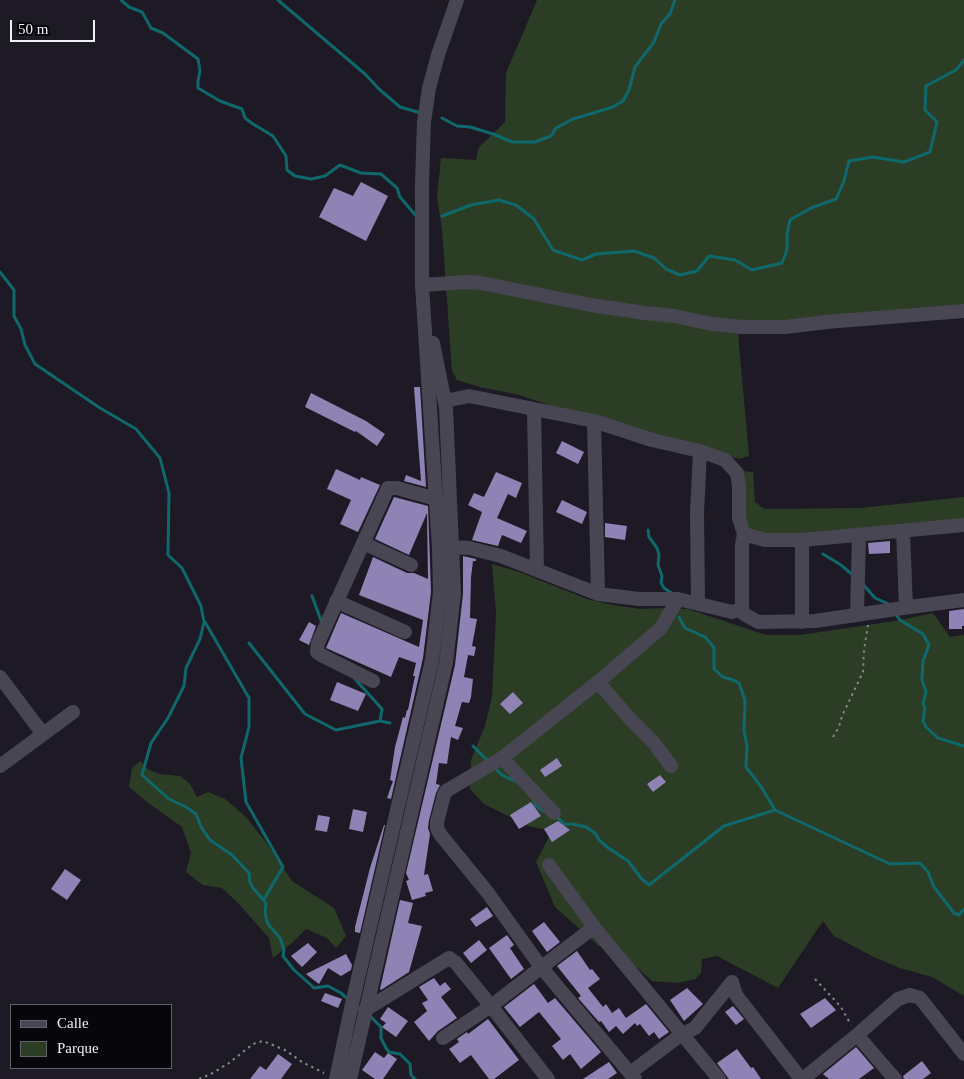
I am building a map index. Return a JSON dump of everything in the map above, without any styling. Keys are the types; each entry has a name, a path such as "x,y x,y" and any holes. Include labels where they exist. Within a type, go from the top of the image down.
{"street":[{"path":"333,1077 352,1004 432,660 440,592 422,286 422,184 424,122 429,88 457,0"},
{"path":"422,286 467,282 481,283 591,305 742,327 785,327 964,311"},
{"path":"350,1079 446,663 454,593 446,401 423,301"},
{"path":"446,401 469,396 594,421 652,440 725,460 737,473 739,486 739,518 744,534 742,551 742,609 744,614 758,622 802,622 964,600"},
{"path":"534,409 536,570"},
{"path":"594,421 598,594"},
{"path":"698,603 697,513 700,452"},
{"path":"373,681 317,652 318,643 388,488 397,488 436,499"},
{"path":"744,534 765,540 802,540 964,525"},
{"path":"903,532 906,607"},
{"path":"859,535 864,614"},
{"path":"802,540 802,622"},
{"path":"363,542 411,565"},
{"path":"453,547 469,548 501,556 598,594 639,599 678,599 732,612 742,609"},
{"path":"678,599 660,628 598,682 502,758 446,791 437,816 437,828 440,834 488,893 541,967 633,1076 682,1034 695,1028 732,982 736,995 802,1079 857,1036 898,999 910,995 920,998 964,1054"},
{"path":"336,601 405,632"},
{"path":"0,678 43,734"},
{"path":"598,682 654,743 671,766"},
{"path":"0,766 73,712"},
{"path":"502,758 554,813"},
{"path":"549,864 594,927 719,1079"},
{"path":"443,1038 491,1006 594,927"},
{"path":"365,1010 449,958 456,963 548,1079"},
{"path":"857,1036 895,1079"}],"path":[{"path":"834,737 863,672 864,614"},
{"path":"815,979 841,1007 857,1036"},
{"path":"199,1079 229,1063 253,1044 263,1041 280,1048 302,1062 333,1077"}],"green space":[{"path":"537,0 964,0 964,304 738,334 749,456 739,459 574,413 519,395 457,380 452,371 442,230 437,196 441,158 476,160 479,147 505,122 506,73"},
{"path":"743,471 753,472 755,502 765,509 860,508 964,497 964,521 769,536 749,530 742,514"},
{"path":"492,564 519,572 587,599 640,609 688,609 766,635 800,635 895,621 933,613 950,637 964,635 964,996 932,977 900,968 876,958 834,936 823,921 778,988 717,956 702,959 701,973 695,979 678,983 652,981 627,959 599,946 555,907 536,862 552,831 528,826 484,804 470,789 471,760 485,726 492,697 496,613"},
{"path":"140,761 148,769 159,774 180,776 190,784 197,797 208,792 225,799 246,817 292,881 334,908 346,936 336,948 327,938 306,929 273,958 269,938 239,904 222,888 203,885 186,872 191,853 182,827 129,787 132,768"}],"building":[{"path":"361,182 388,196 366,241 319,217 334,188 353,196"},
{"path":"414,387 420,387 426,487 404,481 406,475 421,481"},
{"path":"311,393 366,421 385,434 377,446 356,431 305,407"},
{"path":"562,441 584,452 578,464 556,453"},
{"path":"336,469 360,480 361,477 380,485 358,532 340,524 351,500 327,489"},
{"path":"496,472 522,483 516,498 508,494 497,518 527,531 521,543 502,535 498,546 472,540 482,512 468,505 474,493 484,497"},
{"path":"394,497 428,506 431,592 423,658 391,799 387,798 393,781 390,780 395,747 403,717 405,718 408,710 416,663 399,657 391,677 326,648 341,613 419,647 423,620 359,595 373,557 407,573 414,573 428,579 427,513 409,555 375,539"},
{"path":"562,500 587,512 582,524 556,512"},
{"path":"605,523 627,526 625,540 605,537"},
{"path":"890,541 890,553 869,554 868,543"},
{"path":"463,556 476,559 476,561 473,561 471,577 470,618 477,619 472,646 476,647 474,656 468,655 464,677 473,679 471,697 469,703 462,702 455,726 463,728 458,740 451,737 447,764 439,763 436,784 440,785 429,820 428,828 430,834 424,875 428,874 433,891 425,893 426,896 412,900 406,881 409,880 406,873 455,665 463,594"},
{"path":"964,609 964,626 962,626 962,629 949,629 949,611"},
{"path":"309,622 316,626 309,645 299,640"},
{"path":"337,682 366,694 358,711 330,700"},
{"path":"513,692 523,703 510,714 500,704"},
{"path":"557,758 562,766 545,777 540,770"},
{"path":"660,775 666,782 653,792 647,784"},
{"path":"531,802 541,816 519,829 510,815"},
{"path":"353,809 367,812 363,832 349,829"},
{"path":"318,815 330,817 327,832 315,830"},
{"path":"558,821 570,830 552,842 544,829"},
{"path":"384,825 360,933 355,932 370,868"},
{"path":"65,869 81,880 67,900 51,889"},
{"path":"400,900 413,903 408,923 422,926 409,972 381,990 380,989"},
{"path":"487,907 493,916 476,927 470,919"},
{"path":"544,922 560,942 547,952 532,931"},
{"path":"507,935 514,945 510,948 524,969 511,979 489,948"},
{"path":"479,940 487,950 471,963 463,953"},
{"path":"308,943 317,952 302,967 291,956"},
{"path":"577,951 590,970 592,969 600,979 588,988 603,1007 606,1004 612,1013 619,1008 626,1018 646,1004 669,1032 659,1039 654,1032 649,1036 640,1024 637,1026 635,1023 623,1034 616,1026 609,1032 578,998 581,996 557,966"},
{"path":"346,954 352,965 351,970 341,976 328,968 319,984 306,974"},
{"path":"434,978 440,986 445,982 451,989 441,997 457,1018 438,1031 429,1041 414,1022 427,1011 422,1003 428,1000 419,987"},
{"path":"534,984 548,1003 555,998 601,1052 581,1069 570,1054 563,1060 552,1046 561,1039 539,1012 520,1027 504,1007"},
{"path":"687,988 703,1004 684,1021 670,1000"},
{"path":"325,993 342,999 338,1008 321,1001"},
{"path":"825,998 836,1010 811,1028 800,1014"},
{"path":"733,1006 744,1019 736,1025 725,1012"},
{"path":"388,1007 408,1021 396,1037 382,1027 386,1023 380,1019"},
{"path":"488,1019 519,1060 494,1079 489,1079 471,1055 460,1063 449,1049 459,1042 457,1039 467,1032 468,1034"},
{"path":"856,1047 874,1068 859,1079 829,1079 823,1074"},
{"path":"737,1049 761,1079 728,1078 717,1063"},
{"path":"375,1052 384,1058 388,1053 397,1059 383,1079 375,1079 362,1070"},
{"path":"278,1054 292,1064 281,1079 250,1079 260,1066 266,1070"},
{"path":"922,1061 931,1073 923,1079 904,1079 903,1076"},
{"path":"609,1062 617,1073 608,1079 583,1079"}],"waterway":[{"path":"121,0 129,7 142,12 151,28 163,33 198,59 200,71 198,88 220,101 242,109 245,118 273,136 286,156 287,170 295,176 311,179 325,176 340,165 361,173 381,174 397,188 400,197 417,217"},
{"path":"278,0 365,74 400,107 421,113"},
{"path":"442,118 457,126 470,127 512,142 535,142 551,136 556,128 573,119 613,107 623,101 629,90 635,67 654,42 661,24 670,14 675,0"},
{"path":"442,216 471,205 499,200 516,205 534,219 553,250 582,260 596,254 634,251 654,258 666,269 680,275 697,271 709,256 735,260 752,270 782,263 787,250 790,220 811,208 836,199 844,181 849,161 873,157 904,162 930,152 937,122 925,110 926,86 956,70 964,60"},
{"path":"0,272 14,290 14,316 21,329 25,345 35,364 100,408 136,429 160,458 169,493 168,555 182,568 201,606 204,622 200,639 186,668 184,686 168,718 151,743 142,775 169,799 196,814 201,827 210,840 232,855 249,873 253,888 266,903 265,913 268,924 280,938 284,950 283,956 294,970 314,988 328,986 349,1000"},
{"path":"648,530 649,537 657,548 659,555 658,565 662,576 661,583 664,588 673,594"},
{"path":"823,554 841,565 855,577"},
{"path":"861,582 875,598 891,605"},
{"path":"312,596 322,623"},
{"path":"895,613 900,620 923,634 929,645 923,661 922,680 926,692 923,704 925,708 923,721 926,727 938,738 964,746"},
{"path":"679,617 685,628 705,637 714,648 714,669 723,677 739,683 745,700 746,767 762,788 775,810 890,864 920,863 928,872 934,887 954,913 959,915 964,909"},
{"path":"205,622 249,698 249,727 241,758 246,802 283,867 264,899"},
{"path":"249,643 305,714 336,730 380,721"},
{"path":"355,679 382,709 380,721 390,723"},
{"path":"473,746 489,762"},
{"path":"495,768 502,775 517,782"},
{"path":"533,799 536,806 543,811"},
{"path":"556,816 564,824 586,827 596,834 599,840 607,847 628,861 649,885 724,826 775,810"},
{"path":"370,1016 381,1027 381,1038 386,1048 389,1052 400,1054 410,1064 411,1075 415,1079"}]}
